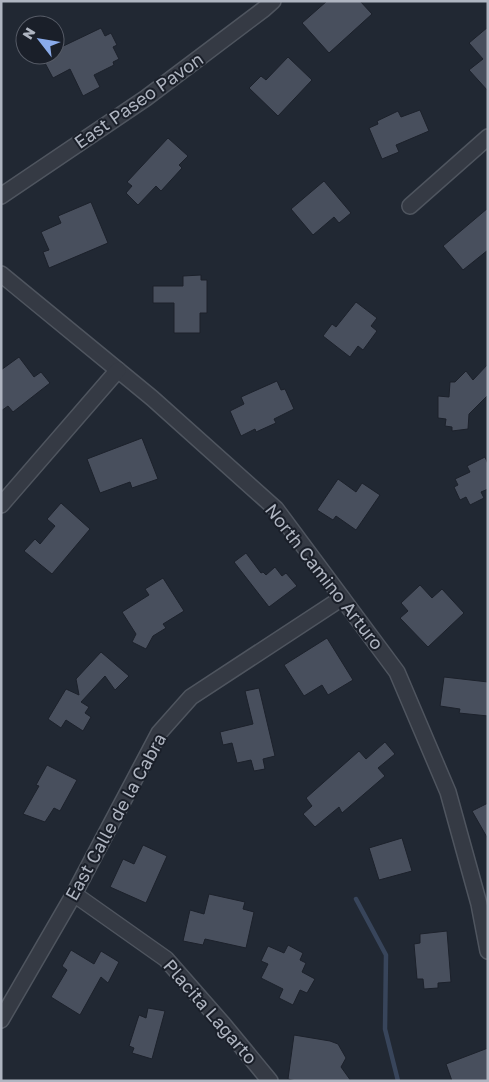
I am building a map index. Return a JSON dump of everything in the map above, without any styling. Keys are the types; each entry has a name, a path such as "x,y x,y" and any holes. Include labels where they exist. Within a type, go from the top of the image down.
{"street":[{"name":"East Paseo Pavon","path":"1,196 146,98 273,1"},
{"path":"410,206 488,137"},
{"name":"North Camino Arturo","path":"1,274 152,398 276,509 397,672 448,792 484,903 488,951"},
{"path":"1,504 118,370"},
{"name":"East Calle de la Cabra","path":"1,1020 74,894 159,734 191,697 342,598"},
{"name":"Placita Lagarto","path":"74,894 166,959 270,1081"}],"building":[{"path":"327,1 360,1 372,14 329,53 302,23"},
{"path":"488,27 488,91 469,70 483,59 469,43"},
{"path":"101,28 105,36 111,33 117,45 113,47 119,59 113,62 114,65 94,75 100,87 83,96 70,69 53,78 46,65 65,65 65,45"},
{"path":"288,57 312,80 278,116 249,88 261,76 266,80"},
{"path":"420,110 429,131 396,145 399,152 382,159 369,128 378,124 377,121 398,111 401,117"},
{"path":"168,138 188,156 179,165 182,168 161,191 156,186 138,205 126,193 132,186 127,182"},
{"path":"324,181 351,213 339,223 334,217 313,235 291,209"},
{"path":"91,202 108,243 49,268 43,252 49,250 41,232 61,223 58,216"},
{"path":"488,208 488,250 463,270 443,246"},
{"path":"201,275 201,280 207,280 207,313 200,313 200,333 174,333 174,303 153,303 153,286 183,286 183,276"},
{"path":"356,302 377,318 371,326 377,331 363,350 358,346 350,357 323,336 332,324 336,327"},
{"path":"19,357 34,377 41,372 50,383 13,412 8,406 1,411 1,370"},
{"path":"488,364 488,395 469,414 468,429 452,431 452,427 445,426 446,419 438,418 438,396 449,397 450,382 455,382 466,371 473,380"},
{"path":"277,381 281,390 285,389 294,409 274,419 276,423 256,432 255,429 241,436 230,411 244,404 241,397"},
{"path":"142,438 158,479 132,488 130,482 100,493 87,459"},
{"path":"485,457 488,464 488,489 481,492 484,498 470,505 466,497 460,500 454,487 458,485 455,479 470,472 467,466"},
{"path":"338,479 356,492 362,483 380,495 356,530 336,516 333,520 317,510"},
{"path":"61,503 90,529 52,574 24,551 35,539 40,544 55,526 47,519"},
{"path":"246,553 261,573 263,572 266,575 275,567 282,576 286,573 297,586 269,607 234,562"},
{"path":"163,578 184,611 163,624 166,628 153,636 146,649 132,642 136,634 122,612 149,595 145,589"},
{"path":"420,585 432,598 442,589 464,613 428,647 400,618 408,611 401,603"},
{"path":"327,638 353,680 328,695 322,685 304,696 284,665"},
{"path":"101,652 129,676 115,690 105,676 81,702 89,707 85,713 91,717 83,731 66,720 61,728 48,719 66,689 79,695 76,679"},
{"path":"444,677 488,682 488,716 459,713 460,709 440,706"},
{"path":"259,688 275,756 263,759 265,769 254,771 251,760 237,763 232,743 223,745 220,732 253,724 245,691"},
{"path":"385,742 395,754 378,768 385,776 342,813 339,807 315,827 303,814 312,806 306,798 359,751 366,759"},
{"path":"47,765 77,780 60,811 54,808 45,822 23,814 39,786 36,785"},
{"path":"488,803 488,839 472,811"},
{"path":"402,838 412,871 379,880 369,848"},
{"path":"143,845 167,856 146,903 110,887 123,859 134,864"},
{"path":"209,894 245,902 243,909 254,912 246,948 205,939 203,945 183,941 190,910 204,914"},
{"path":"447,931 451,982 438,983 438,988 424,989 423,979 417,979 414,944 420,943 420,934"},
{"path":"288,945 303,953 300,960 306,963 302,972 315,979 307,993 300,990 293,1005 279,998 283,989 261,978 268,964 261,961 268,946 284,953"},
{"path":"71,950 94,964 101,951 119,962 108,983 101,977 80,1015 51,997 67,970 62,966"},
{"path":"148,1008 165,1011 152,1059 132,1053 134,1048 129,1046 139,1015 146,1018"},
{"path":"294,1035 338,1044 346,1058 341,1067 351,1081 296,1081 288,1079"},
{"path":"488,1048 488,1081 452,1081 446,1064"}],"waterway":[{"path":"356,899 386,955 385,1029 398,1081"}]}
